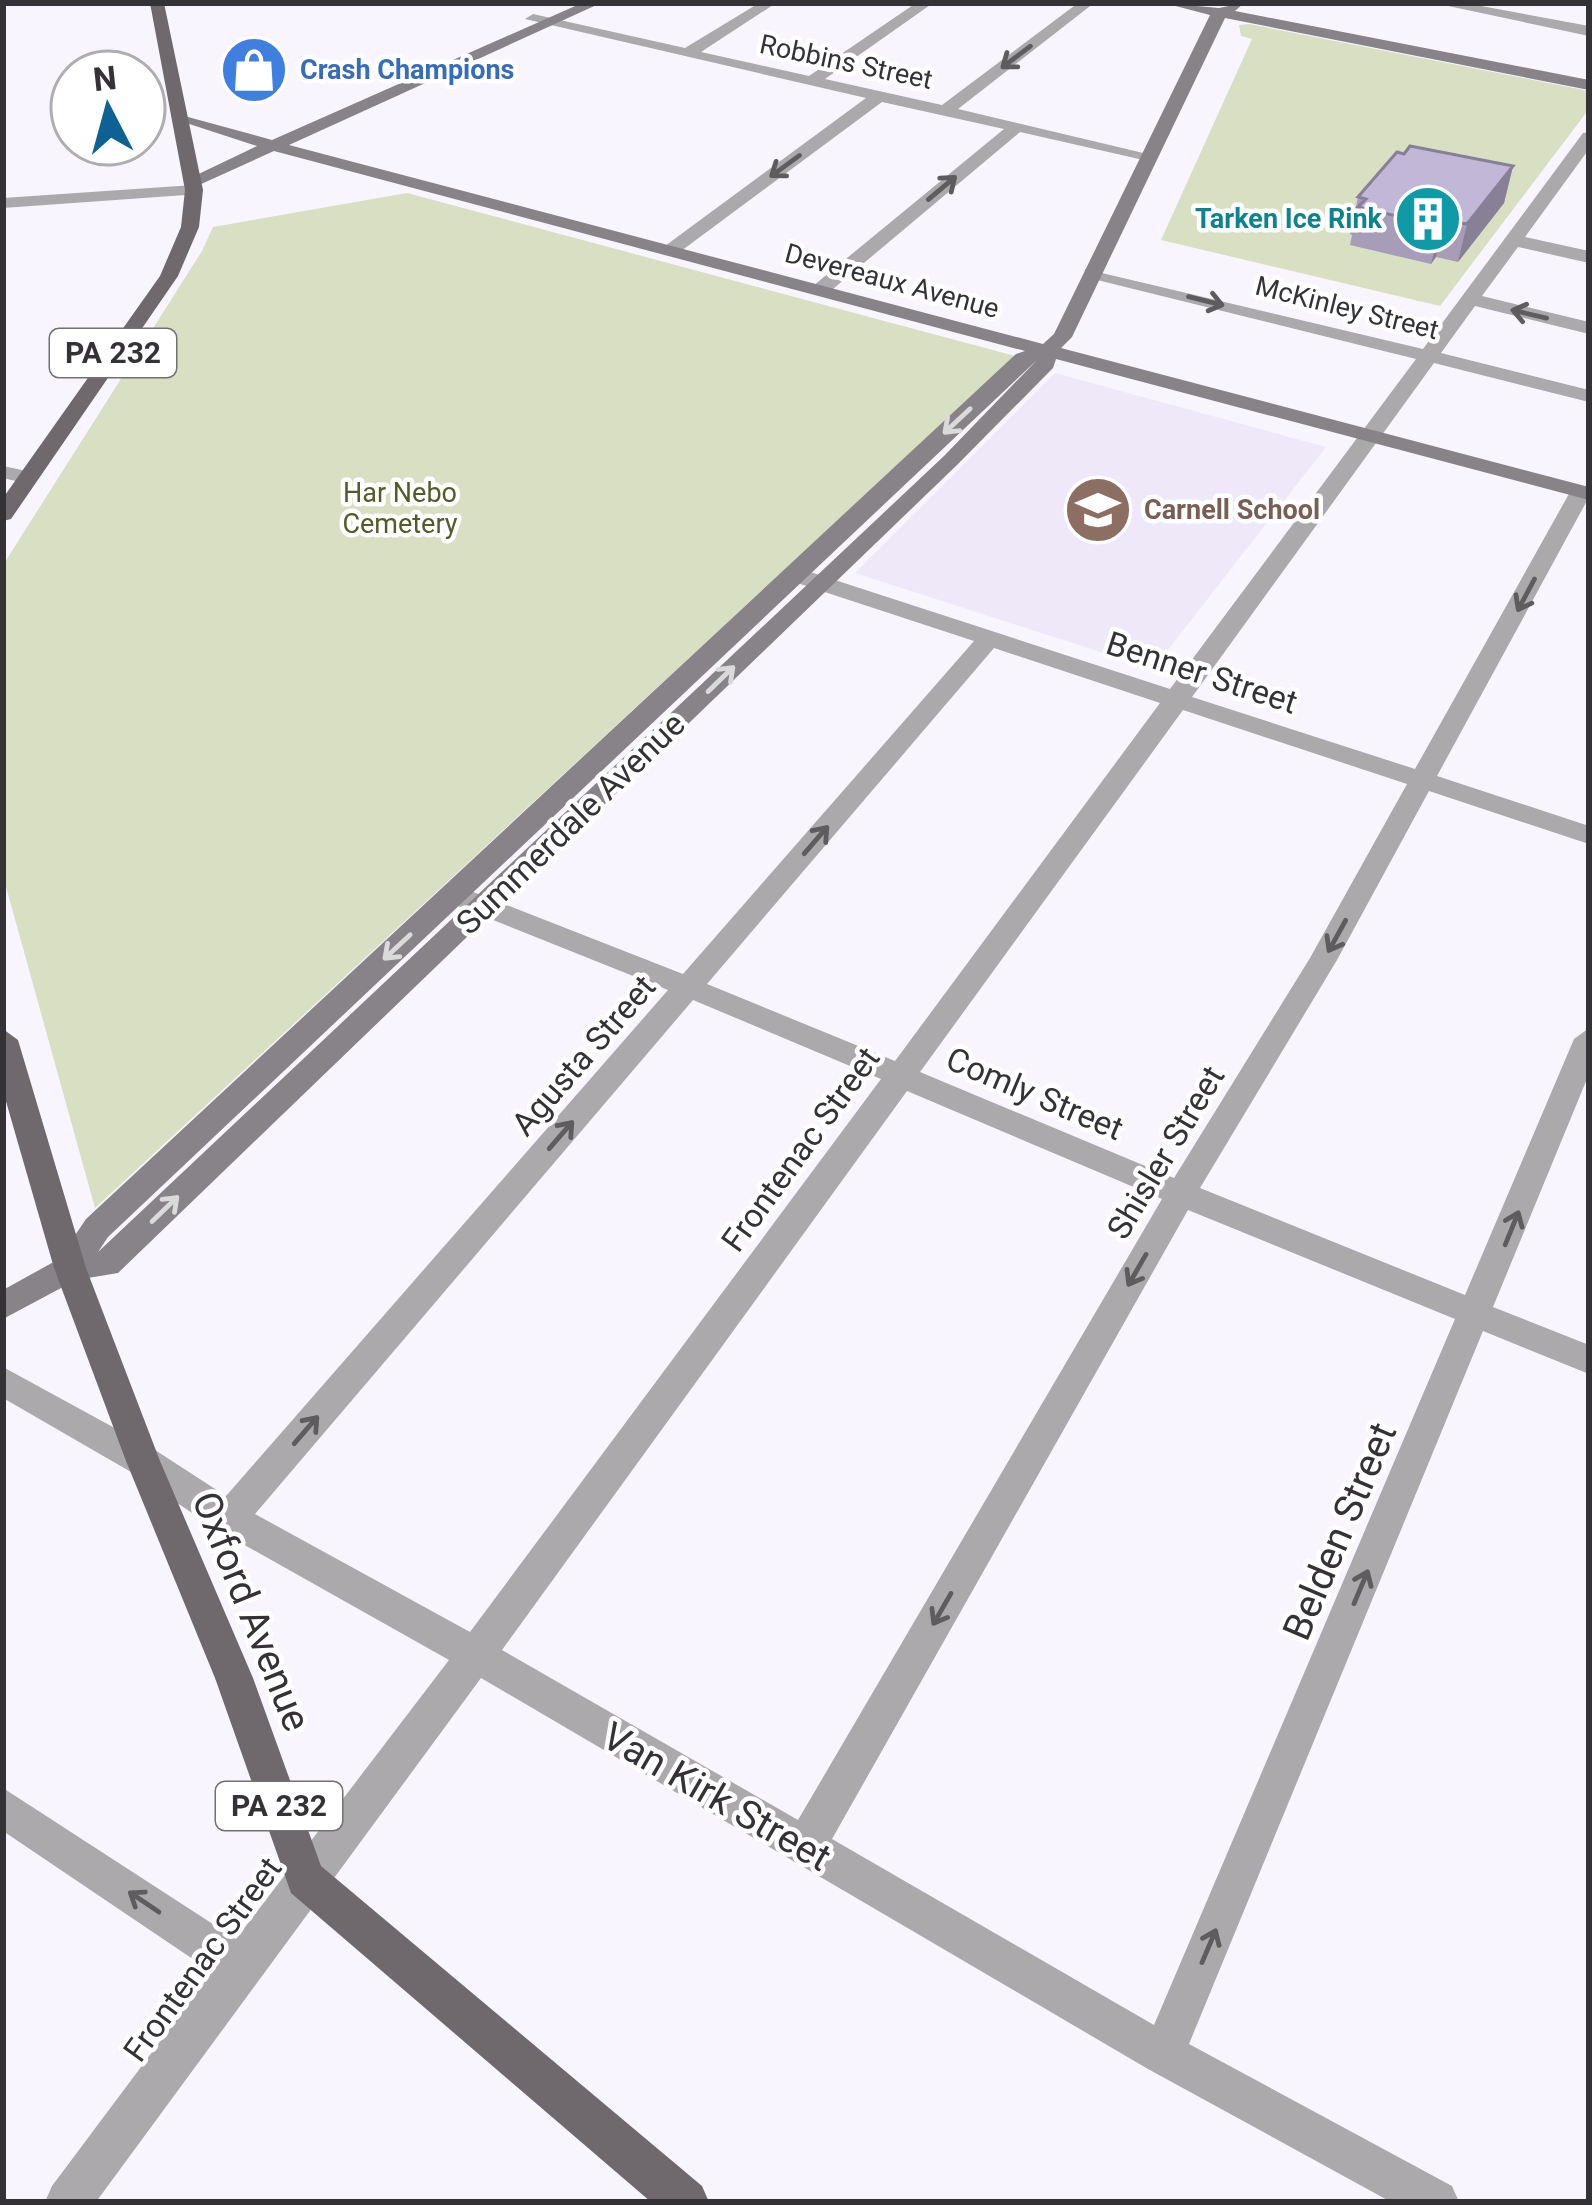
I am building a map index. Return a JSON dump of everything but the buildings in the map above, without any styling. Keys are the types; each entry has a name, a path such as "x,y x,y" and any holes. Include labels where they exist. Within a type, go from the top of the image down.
{"main road":[{"name":"PA 232","path":"3,514 181,256 192,180 157,3"},
{"name":"Oxford Avenue","path":"3,1040 8,1083 70,1268 143,1461 234,1678 305,1880"},
{"path":"305,1880 686,2202"}],"street":[{"path":"541,21 568,3"},
{"path":"192,180 541,21 595,3"},
{"path":"687,54 770,3"},
{"path":"812,81 926,3"},
{"path":"945,111 1088,3"},
{"path":"1171,3 1229,8"},
{"path":"1201,3 1589,82"},
{"path":"1441,3 1589,31"},
{"name":"Summerdale Avenue","path":"468,900 794,574 1023,358 1048,350 1062,337 1148,156 1229,8"},
{"name":"Robbins Street","path":"541,21 1148,156"},
{"path":"671,250 879,96"},
{"name":"Devereaux Avenue","path":"182,117 1585,493"},
{"path":"820,290 1015,128"},
{"path":"3,203 192,180 267,142"},
{"name":"Frontenac Street","path":"68,2202 476,1655 1469,299 1583,154"},
{"path":"217,169 318,157"},
{"path":"1513,240 1589,257"},
{"name":"McKinley Street","path":"1092,273 1589,396"},
{"path":"1469,299 1589,328"},
{"name":"Summerdale Avenue","path":"3,1306 70,1268 98,1228 820,583 1046,364 1048,350"},
{"path":"3,472 28,478"},
{"name":"Shisler Street","path":"805,1847 1182,1192 1323,960 1585,493"},
{"name":"Benner Street","path":"794,574 1589,835"},
{"name":"Agusta Street","path":"230,1518 990,637"},
{"name":"Comly Street","path":"468,900 1589,1360"},
{"name":"Belden Street","path":"1163,2054 1589,1039"},
{"name":"Van Kirk Street","path":"3,1381 143,1461 230,1518 476,1655 1163,2054 1436,2202"},
{"path":"3,1808 241,1966"}],"shaded area":[{"name":"Carnell School","path":"1055,373 1326,447 1153,669 855,573"}],"green space":[{"path":"1239,25 1589,91 1589,109 1440,306 1161,240 1252,39 1241,36"},
{"name":"Har Nebo Cemetery","path":"407,193 1015,356 95,1208 3,876 3,565 213,227"}],"place":[{"name":"Crash Champions","path":"254,70"},
{"name":"Tarken Ice Rink","path":"1428,219"},
{"name":"Carnell School","path":"1098,510"}]}
